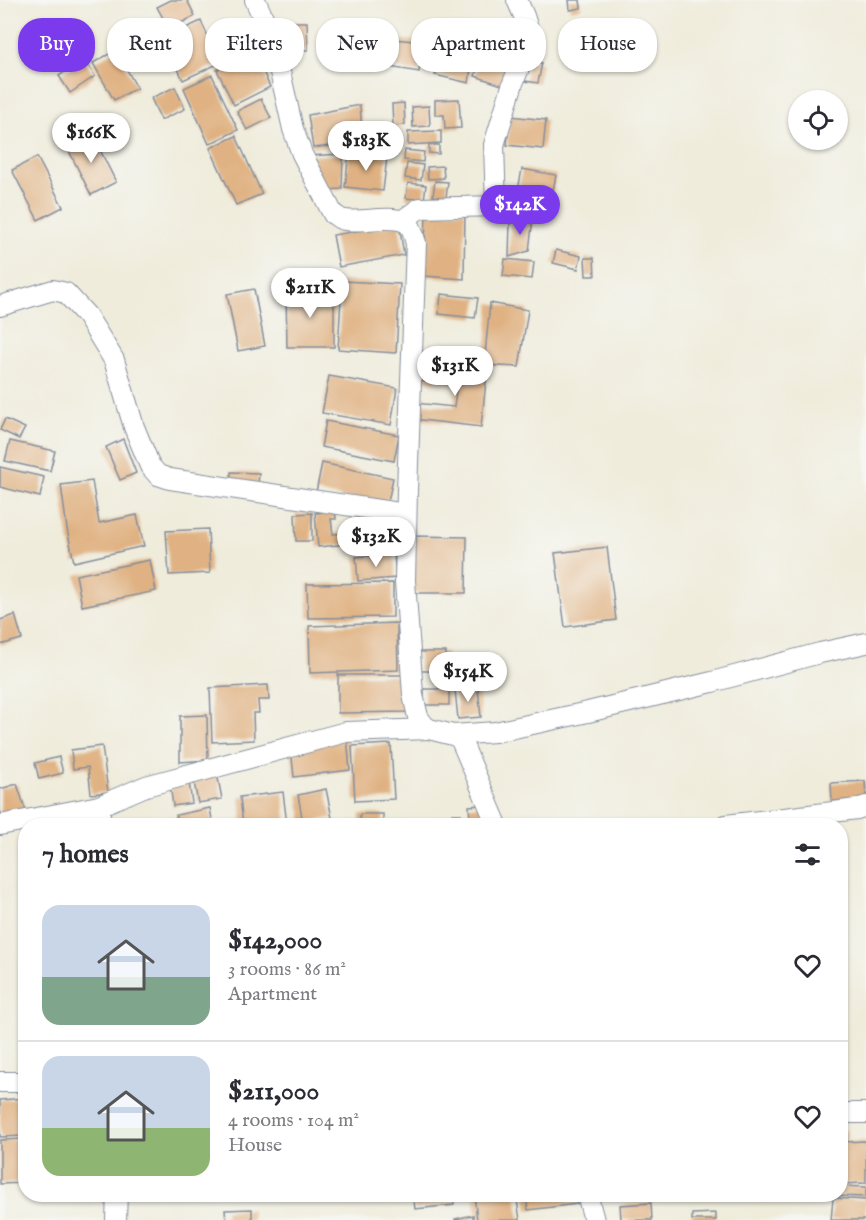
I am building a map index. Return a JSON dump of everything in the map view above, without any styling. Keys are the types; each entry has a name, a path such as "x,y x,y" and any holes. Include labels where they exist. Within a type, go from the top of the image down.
{"street":[{"path":"255,0 272,37 291,120 302,154 333,214 341,219 357,221 403,220 410,227 416,243 405,581 413,695 418,717 429,729"},
{"path":"403,220 420,208 496,206 494,145 513,83 531,38 517,0"},
{"path":"0,306 53,290 66,293 73,300 87,316 114,360 134,427 150,466 158,475 170,479 406,514"},
{"path":"453,735 495,732 588,712 866,643"},
{"path":"70,818 100,815 146,786 345,732 429,729 460,738 494,818"},
{"path":"782,818 866,806"},
{"path":"0,825 18,823"},
{"path":"0,1082 18,1082"},
{"path":"848,1113 866,1113"},
{"path":"116,1220 117,1202"},
{"path":"589,1202 594,1220"}],"building":[{"path":"171,0 187,0 195,16 163,18 157,7"},
{"path":"569,0 580,0 581,8 570,10"},
{"path":"201,21 205,30 205,70 183,80 179,72 193,72 193,25"},
{"path":"304,22 307,22 308,50 304,50"},
{"path":"399,40 411,41 411,71 399,69"},
{"path":"107,55 107,72 128,72 137,88 114,100 95,67 95,62"},
{"path":"65,72 92,72 95,76 70,93 59,76"},
{"path":"218,72 263,72 270,87 234,105"},
{"path":"436,72 470,72 469,83 435,75"},
{"path":"476,72 509,72 505,86 475,76"},
{"path":"526,72 540,72 538,83 525,81"},
{"path":"212,75 238,130 209,144 184,88"},
{"path":"175,87 185,109 161,120 151,98"},
{"path":"261,99 271,118 247,130 237,111"},
{"path":"459,99 461,128 445,129 444,115 435,115 435,100"},
{"path":"404,103 405,125 393,126 392,104"},
{"path":"360,105 363,142 313,148 308,115"},
{"path":"429,106 430,126 413,127 412,107"},
{"path":"510,116 546,120 543,149 507,145"},
{"path":"441,131 441,143 408,145 408,132"},
{"path":"91,132 116,182 91,195 66,145"},
{"path":"236,136 262,194 236,205 210,148"},
{"path":"429,145 439,145 439,154 429,153"},
{"path":"405,150 424,152 423,162 404,160"},
{"path":"349,152 387,157 383,191 345,187"},
{"path":"343,154 342,189 326,190 308,156"},
{"path":"37,157 63,207 38,220 12,170"},
{"path":"407,163 423,165 421,180 405,178"},
{"path":"443,166 444,178 428,179 427,167"},
{"path":"522,169 556,175 549,212 515,206"},
{"path":"435,181 448,182 446,198 433,196"},
{"path":"408,183 426,185 424,200 406,198"},
{"path":"465,211 464,279 424,276 426,213"},
{"path":"533,218 529,251 509,257 510,221"},
{"path":"399,224 404,255 339,267 333,235"},
{"path":"556,250 581,256 578,269 553,263"},
{"path":"585,258 594,258 595,276 586,276"},
{"path":"505,259 534,262 532,279 503,276"},
{"path":"342,281 400,284 396,353 338,349"},
{"path":"254,289 265,346 238,351 227,294"},
{"path":"334,291 334,347 287,347 286,292"},
{"path":"441,294 478,298 475,318 439,314"},
{"path":"490,303 528,310 519,367 484,365"},
{"path":"419,365 487,373 481,427 413,419 415,403 454,407 457,384 418,380"},
{"path":"329,376 397,388 391,425 322,413"},
{"path":"5,419 25,428 19,439 0,430"},
{"path":"326,421 399,435 394,461 321,447"},
{"path":"123,439 136,473 120,480 106,447"},
{"path":"10,441 55,451 50,471 5,461"},
{"path":"322,463 393,478 387,507 316,492"},
{"path":"0,467 44,477 40,497 0,487"},
{"path":"231,472 259,473 258,485 231,484"},
{"path":"92,481 99,523 137,515 144,546 74,562 61,485"},
{"path":"335,511 336,519 331,519 333,534 348,533 349,544 318,547 315,513"},
{"path":"312,513 312,541 296,541 295,514"},
{"path":"391,517 393,543 354,546 352,520"},
{"path":"208,529 210,573 169,575 166,531"},
{"path":"411,536 467,537 466,593 410,593"},
{"path":"607,547 616,620 565,627 555,553"},
{"path":"394,554 396,578 358,581 356,557"},
{"path":"150,560 156,591 82,606 76,575"},
{"path":"393,583 393,617 308,618 307,584"},
{"path":"15,615 22,639 0,645 0,620"},
{"path":"397,623 398,670 310,673 309,626"},
{"path":"419,652 446,652 446,671 419,671"},
{"path":"338,675 408,675 409,712 338,713"},
{"path":"268,685 269,700 258,700 259,713 253,713 254,740 212,742 210,688"},
{"path":"478,688 481,717 458,719 455,690"},
{"path":"424,689 449,689 449,705 424,705"},
{"path":"207,715 208,760 180,762 180,716"},
{"path":"347,737 350,770 294,777 291,749"},
{"path":"391,744 394,799 355,801 352,746"},
{"path":"102,746 108,792 91,794 88,767 73,769 71,750"},
{"path":"59,757 63,773 39,779 35,763"},
{"path":"217,773 222,799 198,803 193,777"},
{"path":"865,781 866,799 832,801 831,783"},
{"path":"189,782 192,803 173,806 170,784"},
{"path":"17,784 26,811 3,819 0,810 0,789"},
{"path":"326,789 332,818 302,818 298,795"},
{"path":"283,792 286,818 242,818 240,797"},
{"path":"482,805 484,817 470,818 469,806"},
{"path":"210,808 212,818 176,818 176,815"},
{"path":"85,812 87,818 68,818"},
{"path":"360,814 383,814 383,818 360,818"},
{"path":"452,814 461,814 461,818 452,818"},
{"path":"18,1099 18,1136 0,1137 0,1100"},
{"path":"18,1139 18,1183 0,1184 0,1140"},
{"path":"866,1141 866,1183 848,1184 848,1142"},
{"path":"848,1186 866,1187 866,1197 848,1196"},
{"path":"848,1199 866,1200 866,1220 831,1220 833,1202 848,1202"},
{"path":"414,1202 454,1202 454,1205 415,1209"},
{"path":"475,1202 517,1202 520,1220 477,1220"},
{"path":"527,1202 577,1202 577,1204 528,1210"},
{"path":"651,1203 652,1220 621,1220 620,1205"},
{"path":"252,1209 252,1220 226,1220 225,1210"},
{"path":"716,1213 716,1220 692,1220 692,1214"},
{"path":"473,1215 473,1220 455,1220 455,1219"}]}
